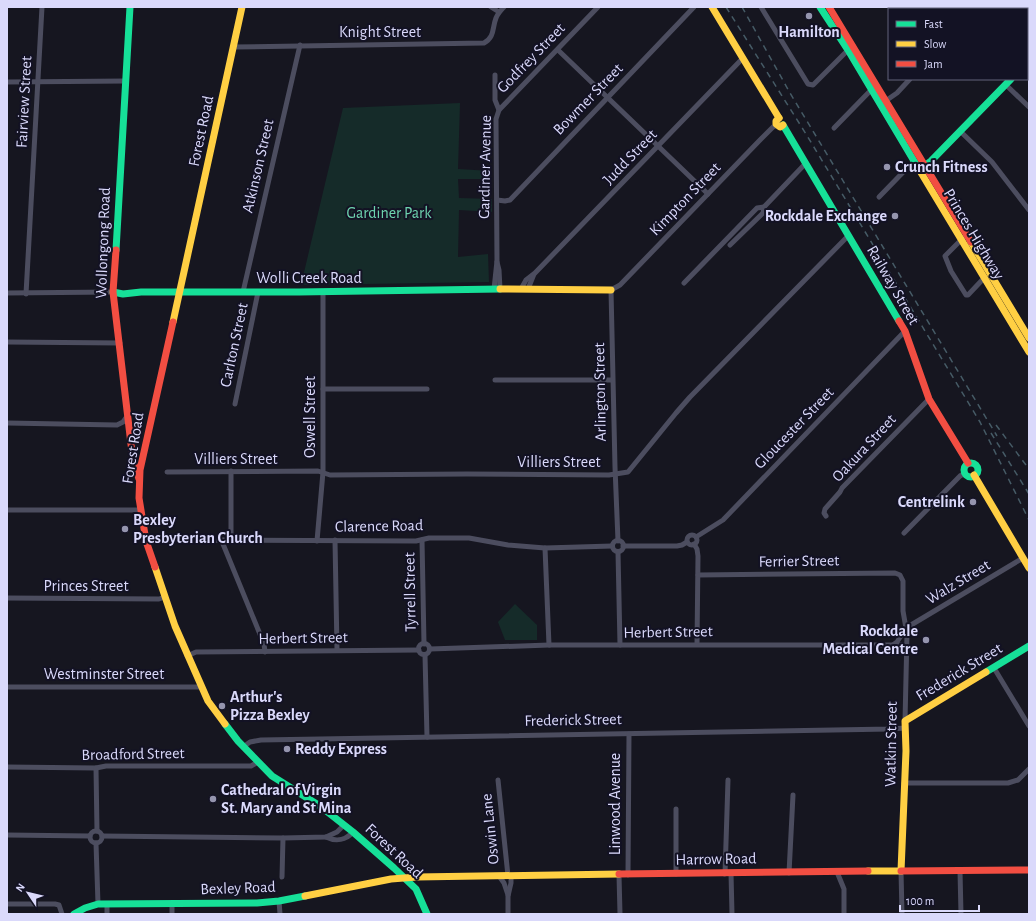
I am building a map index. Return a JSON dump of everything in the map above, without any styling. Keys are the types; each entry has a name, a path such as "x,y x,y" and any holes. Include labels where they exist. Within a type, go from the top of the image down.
{"main road":[{"name":"Wollongong Road","path":"130,7 113,292 128,415 128,429 133,461 139,479"},
{"name":"Forest Road","path":"242,7 142,457 139,490 146,541 187,656 211,706 243,747 276,779 320,806 353,832 404,878 418,893 427,914"},
{"name":"Railway Street","path":"712,7 905,331 929,399 968,463"},
{"name":"Princes Highway","path":"820,7 850,48"},
{"name":"Princes Highway","path":"829,7 850,48 964,238 1029,338"},
{"path":"922,168 1008,82"},
{"name":"Princes Highway","path":"883,103 914,161 922,168"},
{"name":"Princes Highway","path":"987,275 1029,352"},
{"name":"Wolli Creek Road","path":"113,292 123,294 141,292 323,292 497,289 611,290"},
{"path":"968,463 972,463 977,467 977,472 974,475 968,476 965,473 964,469 968,463"},
{"path":"974,475 1029,568"},
{"name":"Frederick Street","path":"905,724 1029,647"},
{"name":"Watkin Street","path":"901,872 905,724"},
{"name":"Harrow Road","path":"404,878 1029,870"},
{"name":"Bexley Road","path":"74,914 84,908 98,904 172,904 279,901 391,879 404,878"}],"street":[{"name":"Fairview Street","path":"26,294 42,7"},
{"path":"491,7 499,12"},
{"name":"Knight Street","path":"234,47 484,43 489,40 493,34 499,12 504,7"},
{"name":"Godfrey Street","path":"499,110 598,7"},
{"name":"Bowmer Street","path":"497,200 510,200 694,7"},
{"path":"761,7 807,83 811,85 815,83 850,48"},
{"name":"Atkinson Street","path":"242,292 300,45"},
{"path":"558,50 708,194"},
{"name":"Judd Street","path":"524,289 526,280 535,273 658,147 742,58"},
{"name":"Gardiner Avenue","path":"495,74 495,100 499,110 496,119 497,289"},
{"path":"883,103 897,93 909,80"},
{"path":"7,82 126,81"},
{"path":"1008,82 1029,107"},
{"path":"834,128 873,87"},
{"name":"Kimpton Street","path":"611,290 620,285 773,127 780,123"},
{"path":"960,131 992,162 1029,210"},
{"path":"879,197 914,161"},
{"path":"730,245 763,213 764,207 805,164"},
{"path":"684,283 757,208 764,207"},
{"name":"Villiers Street","path":"167,472 318,471 330,476 460,474 615,475 628,472 632,470 690,397 848,236"},
{"path":"964,238 945,257 951,271 966,295 968,295 987,275"},
{"name":"Arlington Street","path":"611,290 612,380 618,541"},
{"name":"Wolli Creek Road","path":"7,293 113,292"},
{"name":"Carlton Street","path":"235,404 258,292"},
{"name":"Oswell Street","path":"317,541 323,472 323,292"},
{"name":"Gloucester Street","path":"696,537 723,520 905,331"},
{"path":"7,342 120,343"},
{"path":"495,380 612,380"},
{"path":"323,389 427,389"},
{"name":"Oakura Street","path":"826,516 824,509 842,488 929,399"},
{"path":"117,425 123,422 128,415"},
{"path":"7,423 117,425 128,429"},
{"path":"231,471 231,540"},
{"path":"904,533 960,476 965,473"},
{"path":"7,510 141,510"},
{"path":"623,546 677,546 687,542 687,538 690,535 696,537 696,542 694,544"},
{"name":"Clarence Road","path":"146,541 317,541 470,538 508,546 545,548 612,546"},
{"path":"223,540 264,644 265,652"},
{"path":"335,540 337,650"},
{"name":"Tyrrell Street","path":"422,540 424,644"},
{"path":"618,552 614,550 612,546 614,542 622,542 623,546"},
{"path":"687,542 689,544 694,544"},
{"path":"694,544 697,549 698,575 697,644"},
{"path":"618,552 622,550 623,546"},
{"path":"545,548 548,645"},
{"path":"618,552 620,646"},
{"name":"Walz Street","path":"906,628 1023,558"},
{"name":"Ferrier Street","path":"698,575 895,573 900,575"},
{"name":"Watkin Street","path":"900,575 903,581 903,611 906,628 905,724"},
{"name":"Princes Street","path":"7,598 159,599 165,597"},
{"path":"893,645 897,642 906,628"},
{"path":"424,644 428,645 430,649 428,653 424,655 421,654 419,650 420,646 424,644"},
{"name":"Herbert Street","path":"430,649 548,645 906,645"},
{"name":"Herbert Street","path":"187,656 196,652 419,650"},
{"name":"Tyrrell Street","path":"424,655 426,737"},
{"path":"994,668 1029,726"},
{"name":"Westminster Street","path":"7,687 201,687"},
{"name":"Frederick Street","path":"243,747 250,742 261,740 890,729 905,724"},
{"name":"Linwood Avenue","path":"628,875 629,734"},
{"name":"Broadford Street","path":"7,767 96,768 106,766 251,766 258,762"},
{"path":"96,768 97,831"},
{"path":"904,783 1008,783 1018,780 1029,769"},
{"name":"Oswin Lane","path":"498,780 511,883 508,896"},
{"path":"728,780 728,874 732,914"},
{"path":"788,873 792,795"},
{"path":"676,809 676,874"},
{"path":"102,836 326,837 337,832 344,825"},
{"path":"90,836 92,832 97,831 102,833 102,836"},
{"path":"326,837 331,840 343,839 347,838 353,832"},
{"path":"7,835 90,836"},
{"path":"90,836 92,841 96,843"},
{"path":"96,843 101,840 102,836"},
{"path":"282,877 283,838"},
{"path":"96,843 98,904"},
{"path":"960,871 961,914"},
{"path":"837,872 844,889 844,914"},
{"name":"Watkin Street","path":"901,872 902,914"},
{"path":"619,875 620,914"},
{"path":"499,876 504,884 508,896 508,914"},
{"path":"279,901 280,914"},
{"path":"7,904 60,904 62,914"},
{"path":"107,904 107,914"},
{"path":"172,904 172,914"}],"green space":[{"name":"Gardiner Park","path":"460,103 458,169 491,171 491,179 458,179 459,198 492,199 492,212 459,210 458,257 488,254 489,282 301,285 343,108"},
{"path":"515,604 537,625 537,640 505,640 498,622"}],"railway":[{"path":"726,7 806,134 980,422 1029,520"},
{"path":"742,7 790,93 997,436"},
{"path":"996,425 1029,469"},
{"path":"991,433 1029,494"}],"traffic: fast":[{"path":"116,250 130,7"},
{"path":"820,7 848,50 917,166"},
{"path":"922,168 931,161 1010,80"},
{"path":"783,125 899,321"},
{"path":"113,292 123,294 141,292 299,292 500,289"},
{"path":"971,463 976,465 978,470 976,475 971,477 966,475 964,470 966,465 971,463"},
{"path":"986,672 1029,646"},
{"path":"225,724 238,741 272,776 320,806 353,832 394,868 416,889 427,914"},
{"path":"74,914 85,908 98,904 257,903 305,896"}],"traffic: slow":[{"path":"173,322 242,7"},
{"path":"712,7 779,118"},
{"path":"779,118 776,121 776,124 780,127 783,125"},
{"path":"917,166 1029,352"},
{"path":"971,242 1029,338"},
{"path":"500,289 611,290"},
{"path":"974,475 1029,568"},
{"path":"155,567 175,626 208,701 225,724"},
{"path":"868,871 901,871 906,751 905,721 986,672"},
{"path":"305,896 391,879 417,877 619,874"}],"traffic: jam":[{"path":"829,7 971,242"},
{"path":"116,250 113,292 133,461 139,479"},
{"path":"899,321 905,331 929,399 968,463"},
{"path":"155,567 146,541 139,498 140,470 173,322"},
{"path":"901,871 1029,870"},
{"path":"619,874 868,871"}],"place":[{"name":"Hamilton","path":"809,16"},
{"name":"Crunch Fitness","path":"887,167"},
{"name":"Rockdale Exchange","path":"895,216"},
{"name":"Centrelink","path":"973,502"},
{"name":"Bexley Presbyterian Church","path":"125,529"},
{"name":"Rockdale Medical Centre","path":"926,640"},
{"name":"Arthur's Pizza Bexley","path":"222,706"},
{"name":"Reddy Express","path":"287,749"},
{"name":"Cathedral of Virgin St. Mary and St Mina","path":"213,799"}]}
